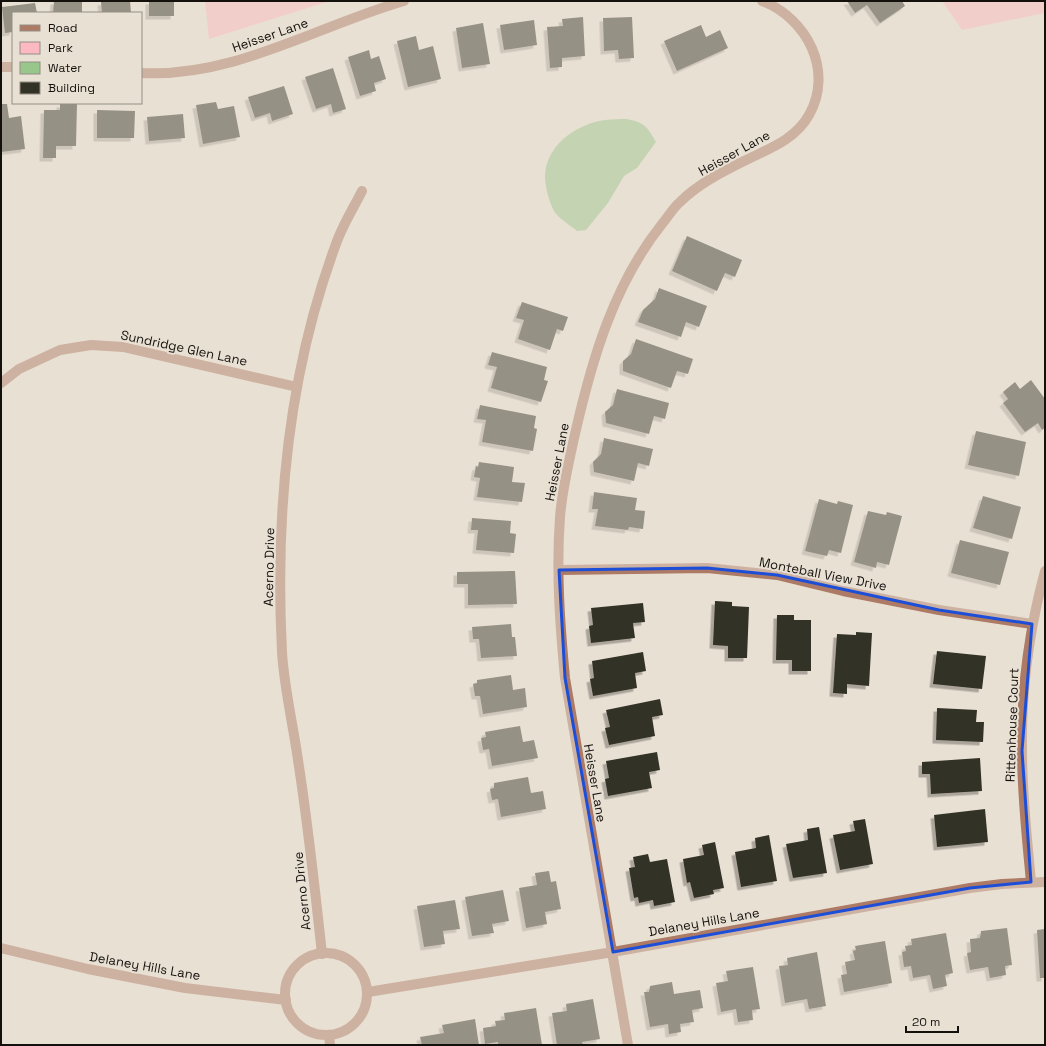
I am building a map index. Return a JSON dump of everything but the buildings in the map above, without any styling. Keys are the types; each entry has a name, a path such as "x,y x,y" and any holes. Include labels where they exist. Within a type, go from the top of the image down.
{"street":[{"name":"Heisser Lane","path":"142,72 178,72 204,69 234,61 404,1"},
{"name":"Heisser Lane","path":"628,1045 565,678 559,621 560,516 569,460 583,399 602,335 625,281 648,241 680,202 713,176 777,145 798,131 816,100 818,80 810,40 789,16 773,5 762,1"},
{"path":"1,67 12,67"},
{"name":"Acerno Drive","path":"322,954 308,825 282,654 280,557 285,482 297,387 313,311 336,242 362,191"},
{"name":"Sundridge Glen Lane","path":"1,383 19,369 60,350 91,346 123,346 297,387"},
{"name":"Monteball View Drive","path":"559,570 707,568 777,575 843,591 939,610 1032,624"},
{"name":"Rittenhouse Court","path":"1032,882 1023,796 1023,707 1032,624 1045,571"},
{"name":"Delaney Hills Lane","path":"368,992 613,952 970,888 1045,882"},
{"name":"Delaney Hills Lane","path":"1,948 88,969 185,988 286,1000"},
{"path":"322,954 340,955 351,960 362,974 368,992 364,1009 355,1024 347,1029 321,1035 308,1031 298,1023 290,1013 286,1000 286,986 291,973 301,962 313,955 322,954"},
{"path":"329,1034 330,1045"}],"highlighted area":[{"path":"707,568 777,575 939,610 1032,624 1022,751 1031,882 970,888 613,952 565,678 559,570"}],"green space":[{"path":"205,1 330,1 209,39"},
{"path":"942,1 1045,1 1045,13 962,30"}],"water":[{"path":"626,119 641,123 647,128 656,142 637,168 624,176 608,203 586,230 577,231 559,217 551,204 545,179 546,167 550,157 563,139 583,126 605,120"}]}
